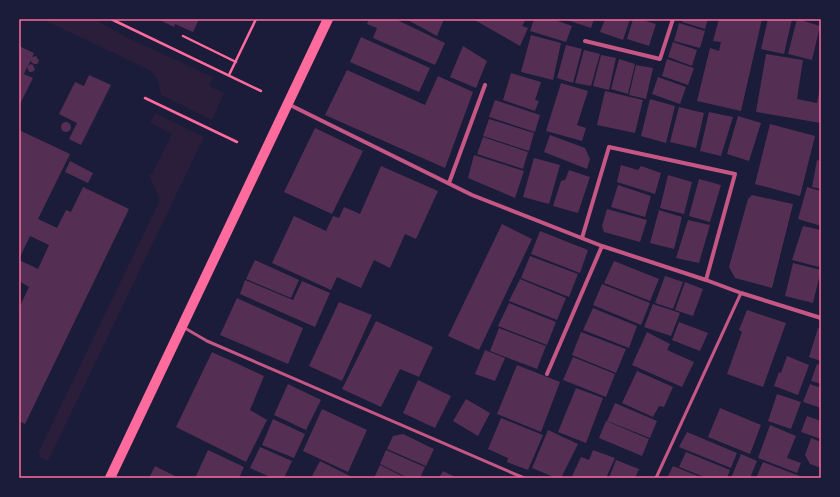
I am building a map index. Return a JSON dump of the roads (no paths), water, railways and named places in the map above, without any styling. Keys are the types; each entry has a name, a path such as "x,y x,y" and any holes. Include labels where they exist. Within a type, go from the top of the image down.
{"main road":[{"path":"110,478 328,19"}],"street":[{"path":"585,41 660,59 672,19"},
{"path":"449,183 485,86"},
{"path":"287,104 472,194 602,246 706,280 740,293 821,318"},
{"path":"582,238 609,146 735,174 706,280"},
{"path":"547,374 602,246"}],"lane":[{"path":"656,478 740,293"},
{"path":"182,326 207,341 524,478"}]}
